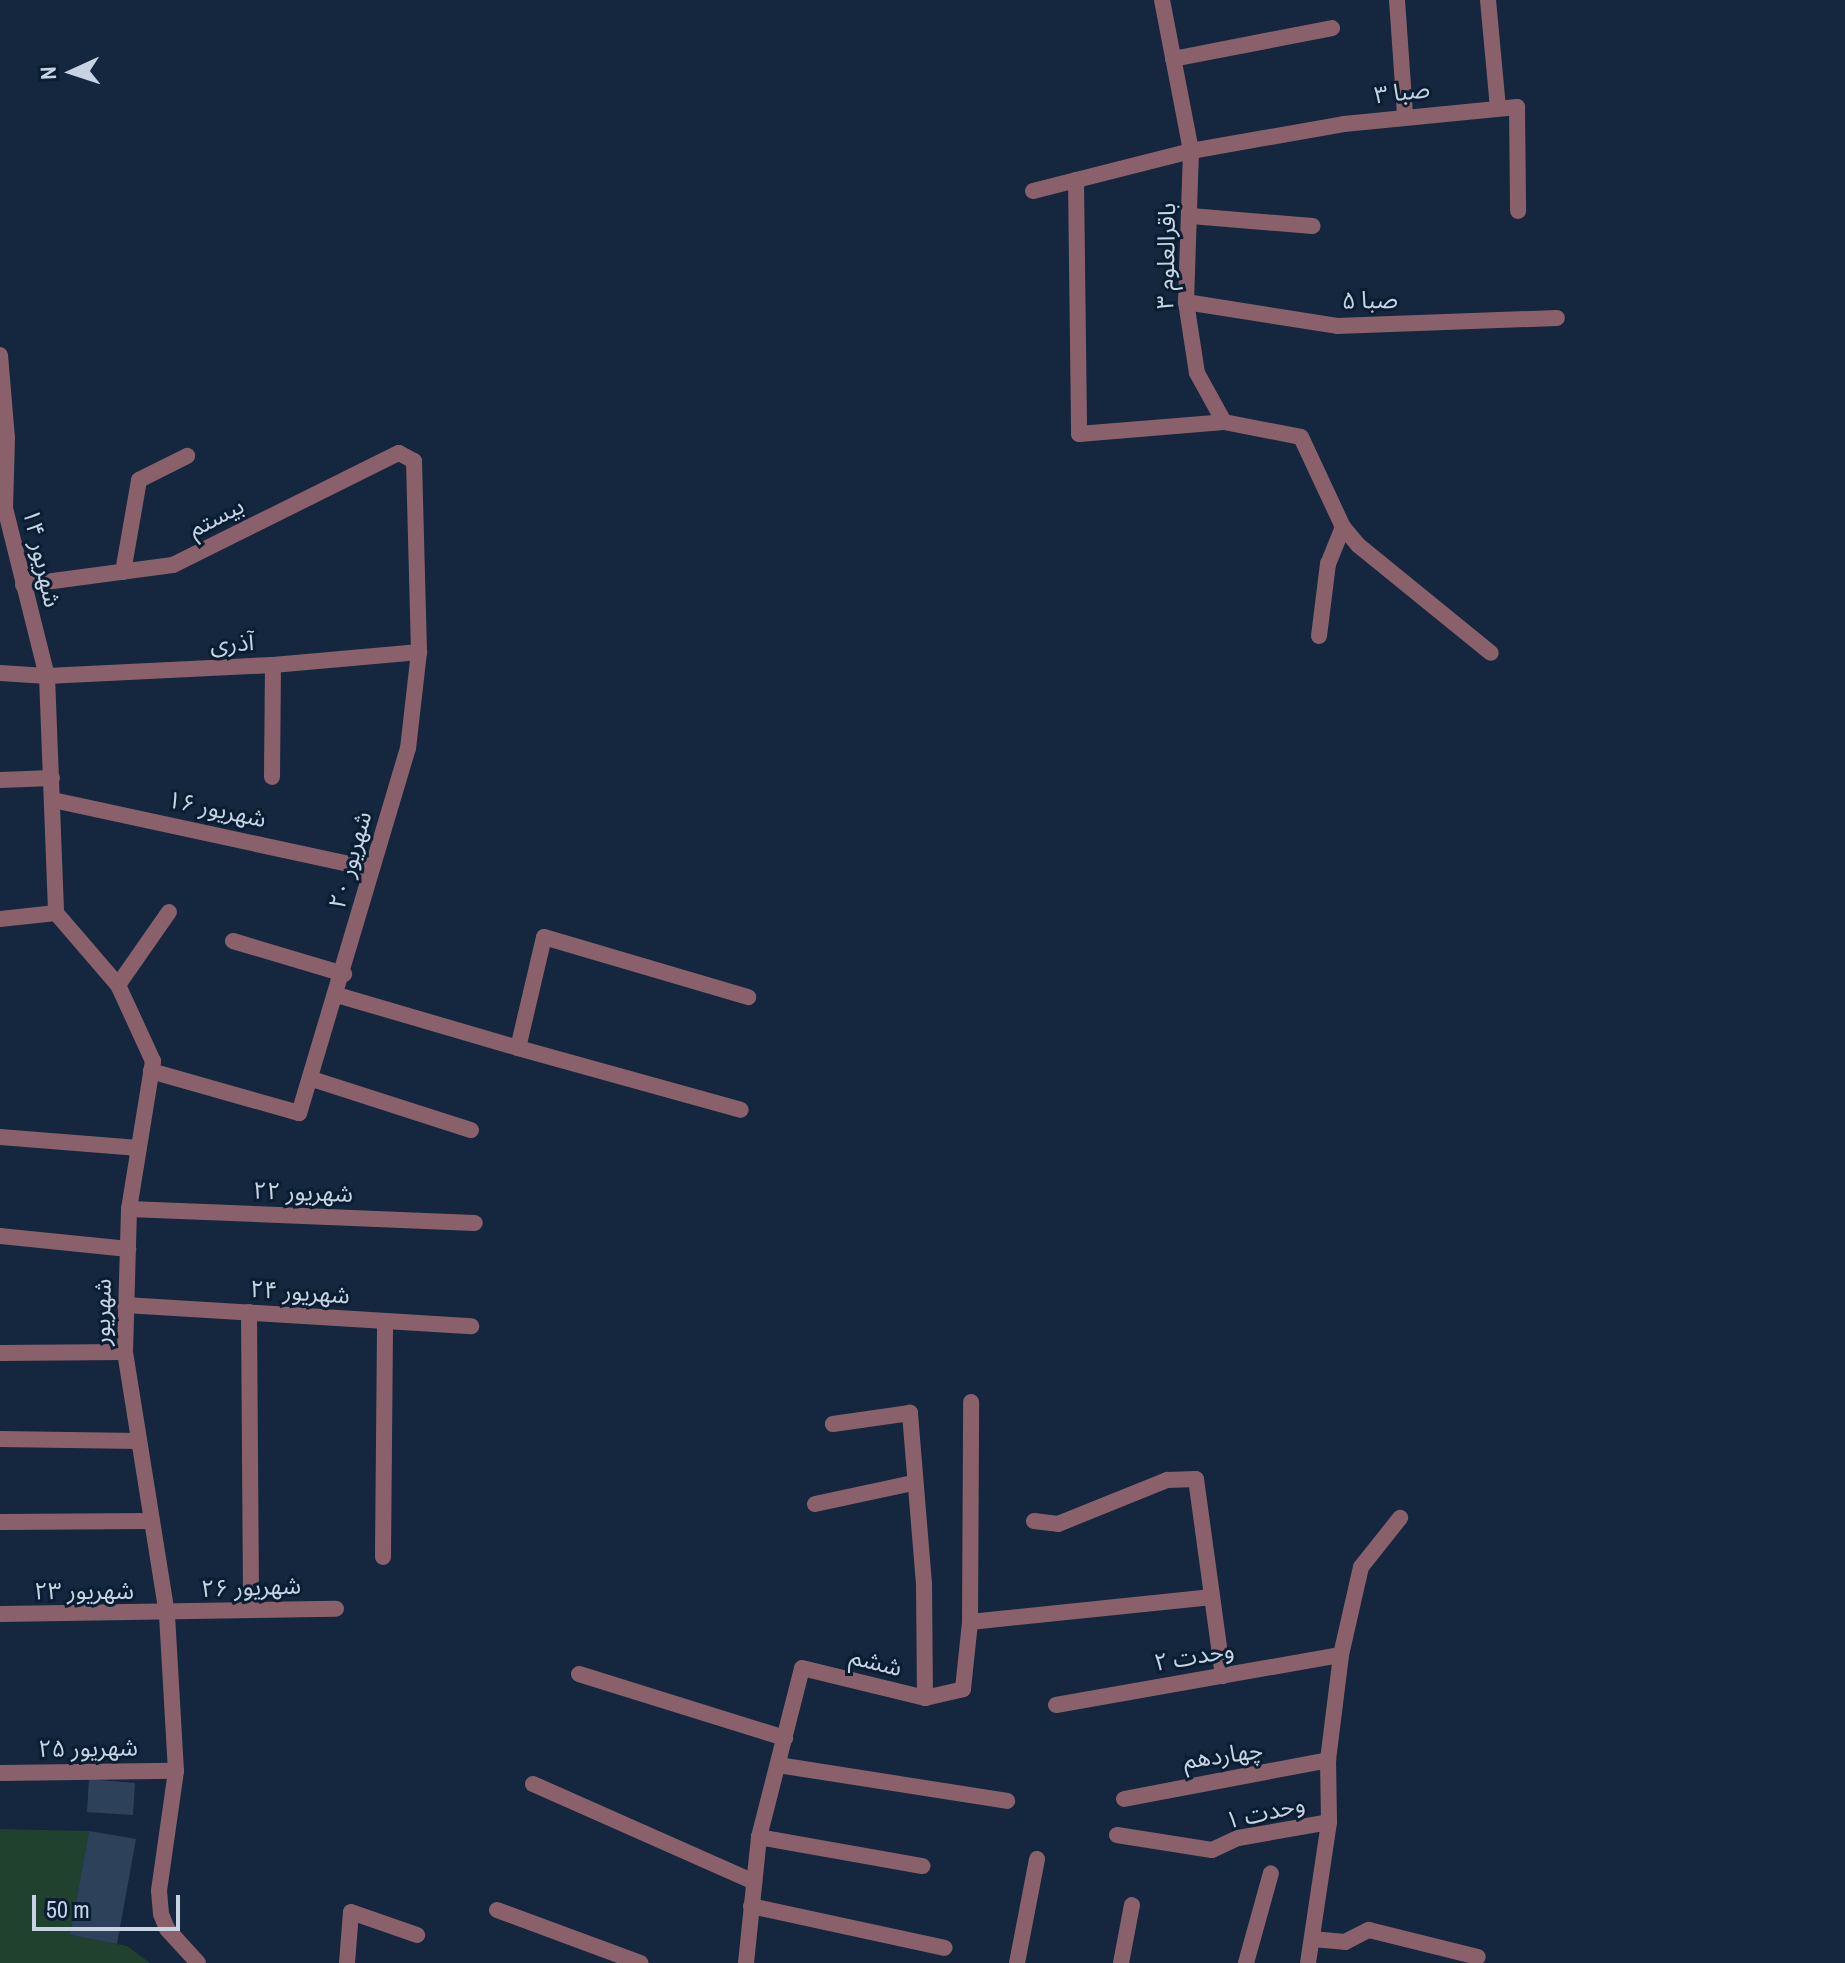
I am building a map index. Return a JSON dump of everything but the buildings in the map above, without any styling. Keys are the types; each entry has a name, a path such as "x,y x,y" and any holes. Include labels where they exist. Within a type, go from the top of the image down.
{"street":[{"name":"باقرالعلوم ۳","path":"1162,0 1191,151 1186,302 1197,373 1224,422"},
{"path":"1397,0 1405,114"},
{"path":"1488,0 1498,108 1517,107 1518,211"},
{"path":"1173,59 1332,28"},
{"name":"صبا ۳","path":"1033,191 1191,151 1405,114 1498,108"},
{"path":"1076,180 1079,434 1224,422 1301,437 1343,527 1491,653"},
{"path":"1191,216 1313,226"},
{"name":"صبا ۵","path":"1186,302 1337,326 1557,318"},
{"name":"شهریور ۱۴","path":"0,355 7,438 5,508 47,676"},
{"name":"بیستم","path":"23,585 173,565 399,453 414,461"},
{"path":"123,572 139,480 187,456"},
{"name":"شهریور ۲۰","path":"151,1071 299,1113 344,974 408,748 419,652 414,461"},
{"path":"1319,636 1325,576 1343,527"},
{"name":"آذری","path":"0,673 47,676 273,665 419,652"},
{"path":"272,777 273,665"},
{"path":"0,919 56,913 47,676"},
{"path":"0,780 52,778"},
{"name":"شهریور ۱۶","path":"53,800 372,869"},
{"path":"118,985 169,912"},
{"name":"شهریور","path":"56,913 118,985 153,1061 129,1209 125,1352 167,1615 176,1771 159,1891 161,1914 167,1929 198,1963"},
{"path":"518,1048 544,937 748,997"},
{"path":"233,941 344,974"},
{"path":"337,995 741,1110"},
{"path":"312,1079 471,1130"},
{"path":"0,1137 139,1148"},
{"name":"شهریور ۲۲","path":"129,1209 475,1223"},
{"path":"0,1236 128,1249"},
{"name":"شهریور ۲۴","path":"125,1305 471,1326"},
{"path":"249,1312 251,1607"},
{"path":"383,1557 385,1321"},
{"path":"0,1353 125,1352"},
{"path":"925,1698 963,1689 970,1622 971,1402"},
{"name":"ششم","path":"746,1963 759,1837 802,1668 925,1698 924,1584 913,1483 910,1413 833,1424"},
{"path":"0,1439 139,1441"},
{"path":"1034,1521 1058,1524 1167,1480 1196,1479 1223,1676"},
{"path":"815,1504 913,1483"},
{"path":"1308,1963 1329,1822 1328,1760 1341,1655 1361,1567 1400,1518"},
{"path":"0,1522 152,1521"},
{"path":"970,1622 1210,1597"},
{"name":"شهریور ۲۶","path":"167,1615 251,1607 336,1609"},
{"name":"شهریور ۲۳","path":"0,1614 167,1615"},
{"name":"وحدت ۲","path":"1056,1705 1341,1655"},
{"path":"579,1674 785,1738"},
{"name":"چهاردهم","path":"1124,1799 1328,1760"},
{"path":"778,1765 1007,1801"},
{"name":"شهریور ۲۵","path":"0,1773 176,1771"},
{"path":"533,1784 754,1882"},
{"name":"وحدت ۱","path":"1117,1835 1212,1850 1238,1838 1329,1822"},
{"path":"759,1837 922,1866"},
{"path":"1017,1963 1037,1859"},
{"path":"1246,1963 1271,1873"},
{"path":"1121,1963 1132,1905"},
{"path":"751,1906 945,1948"},
{"path":"497,1910 640,1963"},
{"path":"347,1963 351,1912 417,1935"},
{"path":"1312,1939 1345,1942 1369,1930 1478,1957"}],"green space":[{"path":"0,1829 89,1831 70,1935 127,1946 150,1963 0,1963"}]}
